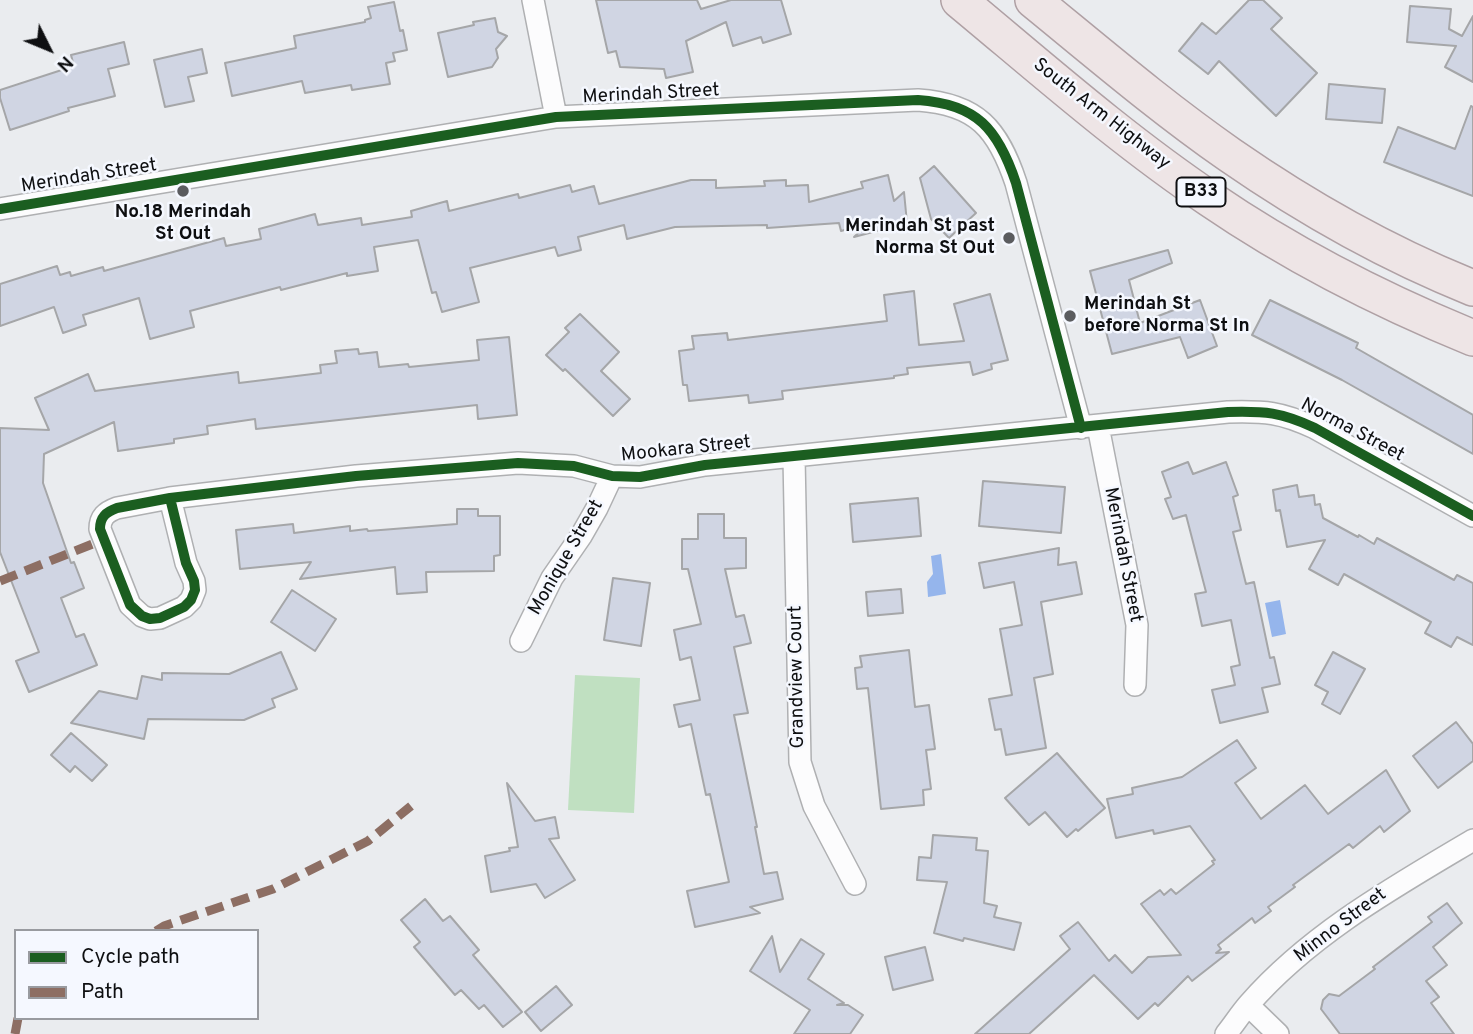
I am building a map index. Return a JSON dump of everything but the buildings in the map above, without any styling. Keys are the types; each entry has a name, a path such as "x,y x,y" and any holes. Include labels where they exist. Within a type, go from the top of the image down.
{"main road":[{"name":"South Arm Highway","path":"959,0 1098,115 1209,198 1328,271 1408,311 1473,338"},
{"name":"B33","path":"1033,0 1156,100 1266,179 1390,250 1473,288"}],"street":[{"path":"533,0 556,117"},
{"name":"Merindah Street","path":"0,209 556,117 918,100 939,101 957,107 984,124 992,133 1007,158 1016,183 1090,427 1137,625 1135,685"},
{"name":"Norma Street","path":"1090,427 1228,412 1268,411 1315,428 1473,516"},
{"name":"Mookara Street","path":"170,498 195,590 184,607 160,618 150,619 135,612 127,599 100,529 103,516 117,508 170,498 356,476 518,463 574,467 612,475 640,477 705,465 1090,427"},
{"name":"Grandview Court","path":"794,457 800,762 814,806 855,884"},
{"name":"Monique Street","path":"521,641 552,578 581,536 612,475"},
{"name":"Minno Street","path":"1226,1034 1248,1005 1277,976 1341,923 1392,887 1473,840"},
{"path":"1248,1005 1278,1034"}],"green space":[{"path":"575,675 640,678 634,813 568,810"}],"water":[{"path":"941,554 946,594 928,597 927,582 933,574 931,556"},
{"path":"1280,600 1286,634 1272,637 1265,603"}],"marked path":[{"path":"0,581 105,539"},
{"path":"159,929 273,889 368,841 411,806"},
{"path":"15,1034 18,1020"}],"cycle path":[{"path":"0,209 556,117 918,100 938,102 956,107 982,123 993,134 1009,164 1081,428"},
{"path":"170,498 195,590 184,607 160,618 150,619 142,616 130,605 100,529 102,518 117,508 170,498 356,476 518,463 574,466 612,476 640,477 705,465 1228,412 1263,412 1315,428 1473,516"}],"place":[{"name":"No.18 Merindah St Out","path":"183,191"},
{"name":"Merindah St past Norma St Out","path":"1009,238"},
{"name":"Merindah St before Norma St In","path":"1070,316"}]}
